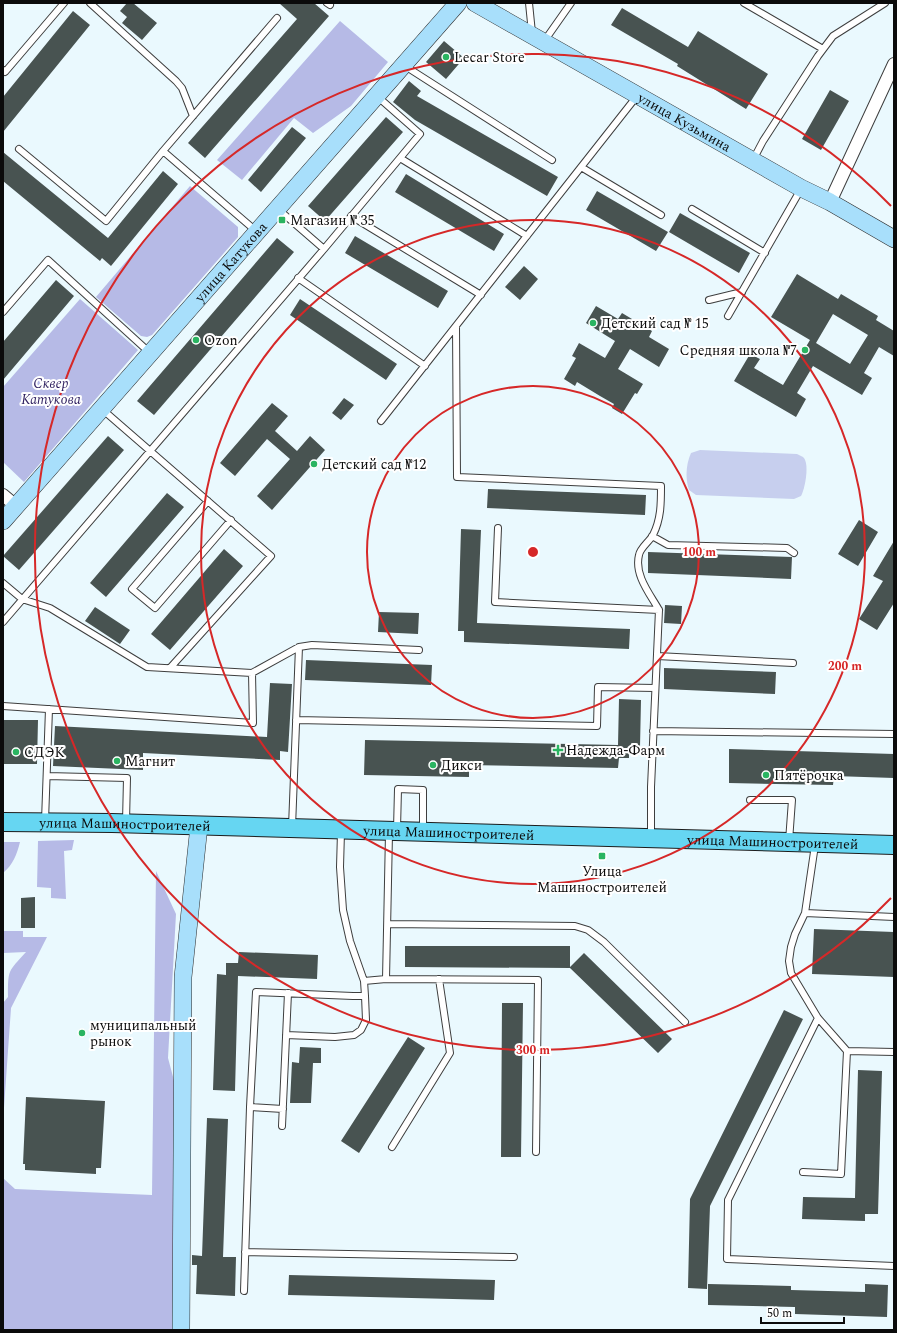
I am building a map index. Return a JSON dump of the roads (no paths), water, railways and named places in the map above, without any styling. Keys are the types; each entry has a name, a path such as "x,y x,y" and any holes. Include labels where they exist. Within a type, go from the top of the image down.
{"main road":[{"name":"улица Машиностроителей","path":"3,822 292,828 894,846"}],"street":[{"name":"улица Катукова","path":"3,521 458,3"},
{"name":"улица Кузьмина","path":"475,3 802,188 894,238"},
{"path":"830,202 893,67"},
{"path":"3,495 16,506"},
{"path":"181,1330 183,977 199,826"}],"lane":[{"path":"3,70 6,72 64,3"},
{"path":"90,3 176,81 182,88 193,116"},
{"path":"528,3 538,38"},
{"path":"538,38 571,3"},
{"path":"744,3 823,49"},
{"path":"753,160 763,141 818,56 833,36 885,3"},
{"path":"19,148 106,221 277,18"},
{"path":"404,65 552,160"},
{"path":"381,421 638,94"},
{"path":"3,622 324,249 420,134 377,96"},
{"path":"164,151 257,232"},
{"path":"400,158 527,236"},
{"path":"581,167 661,215"},
{"path":"728,316 802,188"},
{"path":"277,209 324,249"},
{"path":"692,209 765,252"},
{"path":"351,216 481,295"},
{"path":"3,312 48,260 151,353"},
{"path":"298,278 425,366"},
{"path":"709,300 742,292"},
{"path":"456,326 457,477 662,486 660,516 652,536 639,554 639,572 645,586 659,610 651,787 651,839"},
{"path":"102,408 271,556 170,668"},
{"path":"208,501 132,589 155,608 231,520"},
{"path":"498,528 495,602 659,610"},
{"path":"652,536 668,545 787,548 794,553"},
{"path":"3,583 22,599 50,608 147,667 252,673 299,647 312,646 419,650"},
{"path":"292,828 299,647"},
{"path":"657,656 793,663"},
{"path":"3,706 253,723 252,673"},
{"path":"296,720 597,726 598,687 655,688"},
{"path":"45,822 49,709"},
{"path":"654,731 894,734"},
{"path":"46,776 127,778 126,824"},
{"path":"386,978 393,832 398,789 423,790 422,832"},
{"path":"750,800 792,800 789,843"},
{"path":"286,1035 335,1037 354,1035 361,1030 366,1020 364,981 350,941 343,910 340,867 341,830"},
{"path":"803,1172 841,1174 847,1051 818,1018 791,973 789,961 795,934 805,913 816,844"},
{"path":"805,913 894,917"},
{"path":"388,924 575,926 588,930 604,942 685,1022"},
{"path":"364,981 386,978 538,980 536,1152"},
{"path":"392,1147 450,1053 439,979"},
{"path":"244,1291 250,1107 256,992 365,996"},
{"path":"282,1126 288,993"},
{"path":"818,1018 728,1200 727,1259 894,1266"},
{"path":"847,1051 894,1052"},
{"path":"250,1107 283,1109"},
{"path":"245,1252 514,1257"}],"place":[{"name":"Lecar Store","path":"446,57"},
{"name":"Магазин № 35","path":"282,220"},
{"name":"Детский сад № 15","path":"593,323"},
{"name":"Ozon","path":"196,340"},
{"name":"Средняя школа №7","path":"805,350"},
{"name":"Детский сад №12","path":"314,464"},
{"name":"Надежда-Фарм","path":"558,750"},
{"name":"СДЭК","path":"16,752"},
{"name":"Магнит","path":"117,761"},
{"name":"Дикси","path":"433,765"},
{"name":"Пятёрочка","path":"766,775"},
{"name":"Улица Машиностроителей","path":"602,856"},
{"name":"муниципальный рынок","path":"82,1033"}],"park label":[{"name":"Сквер Катукова","path":"51,392"}]}
